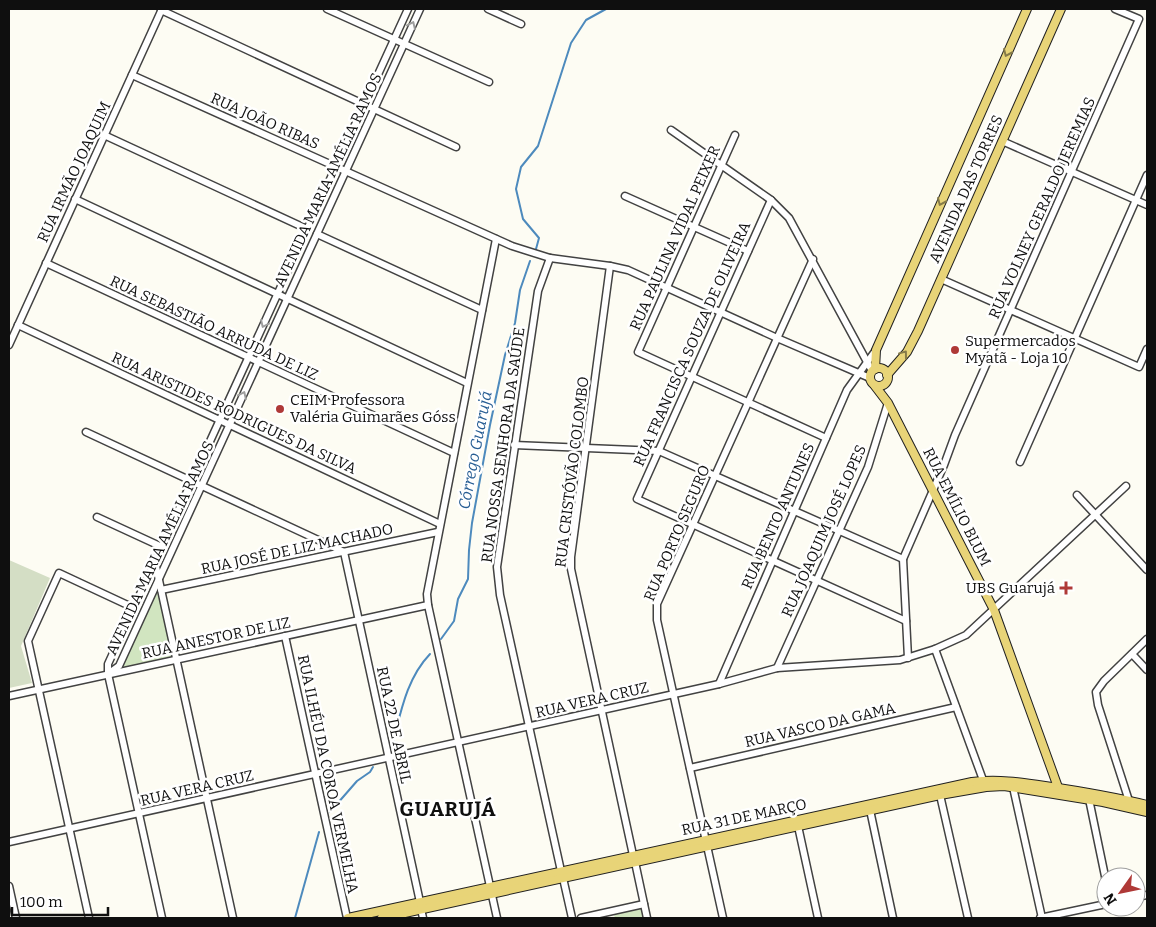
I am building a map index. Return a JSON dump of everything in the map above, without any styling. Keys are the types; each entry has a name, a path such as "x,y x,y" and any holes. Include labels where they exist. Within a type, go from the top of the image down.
{"main road":[{"name":"AVENIDA DAS TORRES","path":"872,372 876,350 1027,9"},
{"name":"AVENIDA DAS TORRES","path":"886,380 913,342 1061,9"},
{"path":"881,369 886,380 880,386 875,386 871,382 872,372 881,369"},
{"name":"RUA EMÍLIO BLUM","path":"886,380 888,402"},
{"name":"RUA EMÍLIO BLUM","path":"875,386 888,402 994,610 1059,791"},
{"name":"RUA 31 DE MARÇO","path":"347,918 421,906 706,843 939,788 983,780 1001,780 1130,804 1147,812"},
{"name":"RUA 31 DE MARÇO","path":"706,843 798,826 940,794 986,787 1059,791 1089,799 1147,806"},
{"name":"RUA 31 DE MARÇO","path":"382,918 421,906"}],"street":[{"path":"327,9 489,82"},
{"name":"AVENIDA MARIA AMÉLIA RAMOS","path":"108,674 108,664 408,9"},
{"name":"AVENIDA MARIA AMÉLIA RAMOS","path":"108,674 119,666 420,9"},
{"path":"488,9 521,24"},
{"name":"RUA VOLNEY GERALDO JEREMIAS","path":"903,559 1139,20 1115,9"},
{"path":"162,10 456,147"},
{"name":"RUA IRMÃO JOAQUIM","path":"9,345 162,10"},
{"name":"RUA JOÃO RIBAS","path":"132,74 526,252 550,258 628,270 777,338 859,372 872,372"},
{"path":"671,130 770,200 789,218 813,259 872,372"},
{"path":"104,135 307,229"},
{"name":"RUA PAULINA VIDAL PEIXER","path":"692,376 638,352 735,135"},
{"path":"1002,141 1147,205"},
{"path":"1020,462 1147,175"},
{"path":"624,196 748,251"},
{"path":"76,199 467,383"},
{"name":"RUA FRANCISCA SOUZA DE OLIVEIRA","path":"692,524 637,499 770,200"},
{"path":"317,234 482,310"},
{"path":"496,239 428,581 428,605 498,918"},
{"name":"RUA NOSSA SENHORA DA SAÚDE","path":"550,258 538,291 497,567 500,596 572,918"},
{"name":"RUA PORTO SEGURO","path":"723,918 656,612 660,597 692,524 813,259"},
{"name":"RUA SEBASTIÃO ARRUDA DE LIZ","path":"46,263 454,452"},
{"name":"RUA CRISTÓVÃO COLOMBO","path":"610,266 571,557 571,569 647,918"},
{"path":"941,279 1139,367 1147,349"},
{"name":"RUA ARISTIDES RODRIGUES DA SILVA","path":"18,325 440,524"},
{"name":"AVENIDA DAS TORRES","path":"867,362 876,350"},
{"name":"RUA BENTO ANTUNES","path":"718,684 847,390 867,362"},
{"path":"692,376 826,438"},
{"name":"RUA JOAQUIM JOSÉ LOPES","path":"777,668 868,467 888,402"},
{"path":"86,432 344,552"},
{"path":"514,445 658,450 903,559 908,658"},
{"name":"RUA VERA CRUZ","path":"9,842 718,684 777,668 884,663 908,658 966,635 1126,486"},
{"path":"1077,496 1147,570"},
{"path":"97,517 162,548"},
{"path":"692,524 906,621"},
{"name":"RUA JOSÉ DE LIZ MACHADO","path":"161,590 438,532"},
{"name":"RUA 22 DE ABRIL","path":"344,552 423,918"},
{"path":"155,562 233,918"},
{"path":"88,918 28,641 59,573 134,608"},
{"name":"RUA ANESTOR DE LIZ","path":"9,696 428,605"},
{"name":"RUA ILHÉU DA COROA VERMELHA","path":"285,636 347,918"},
{"path":"1130,804 1096,698 1096,692 1099,686 1147,639"},
{"path":"934,649 983,780"},
{"path":"1132,654 1147,670"},
{"path":"108,674 162,918"},
{"name":"RUA VASCO DA GAMA","path":"690,768 956,707"},
{"path":"1013,787 1041,918 1096,906"},
{"path":"940,794 968,918"},
{"path":"1089,799 1103,867"},
{"path":"870,810 893,918"},
{"path":"798,826 818,918"},
{"path":"9,886 16,918"},
{"path":"581,918 644,904"},
{"path":"1082,909 1084,918"}],"green space":[{"path":"9,560 50,578 21,646 32,683 9,688"},
{"path":"159,579 177,660 108,674 119,666"},
{"path":"644,904 647,918 615,918 613,911"}],"waterway":[{"name":"Córrego Guarujá","path":"536,249 539,238 523,219 516,189 521,167 538,146 571,43 586,20 606,9"},
{"name":"Córrego Guarujá","path":"441,639 454,621 458,599 468,579 472,523 490,425 505,355 515,323 520,290 530,261"},
{"name":"Córrego Guarujá","path":"393,742 410,684 422,663 430,654"},
{"name":"Córrego Guarujá","path":"330,812 357,781 370,772 373,767"},
{"name":"Córrego Guarujá","path":"295,918 319,832"}],"place":[{"name":"Supermercados Myatã - Loja 10","path":"955,350"},
{"name":"CEIM Professora Valéria Guimarães Góss","path":"280,409"},
{"name":"UBS Guarujá","path":"1066,588"}],"district":[{"name":"GUARUJÁ","path":"448,809"}]}
